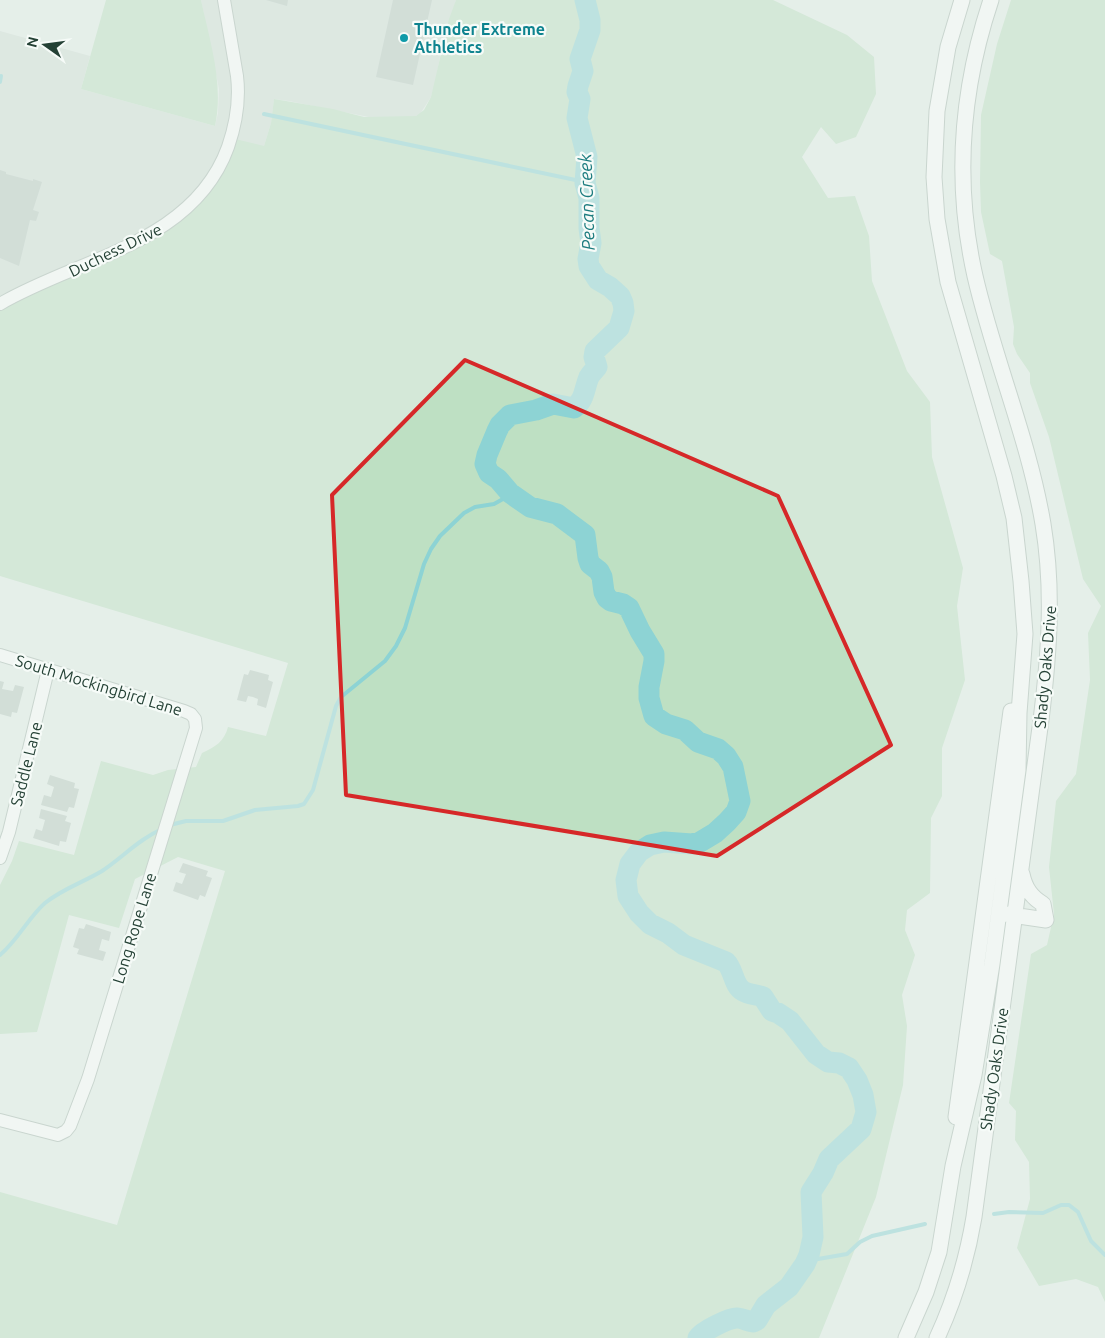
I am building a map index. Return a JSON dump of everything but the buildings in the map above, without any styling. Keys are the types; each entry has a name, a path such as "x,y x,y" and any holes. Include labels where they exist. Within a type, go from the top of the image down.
{"street":[{"name":"Duchess Drive","path":"0,304 162,228 186,210 208,184 218,169 226,150 234,126 238,101 238,76 224,0"},
{"name":"Shady Oaks Drive","path":"937,1338 952,1302 970,1238 995,1063 1018,770 1019,713 1025,634 1017,539 1009,497 948,282 937,219 934,177 937,111 945,61 962,0"},
{"name":"Shady Oaks Drive","path":"906,1338 926,1292 939,1252 953,1166 974,1075 992,964 1021,870 1049,656 1050,598 1044,526 1036,490 980,297 964,213 962,149 966,105 978,43 991,0"},
{"name":"Shady Oaks Drive","path":"953,1166 953,1134 1013,695 1022,596"},
{"name":"South Mockingbird Lane","path":"0,655 184,711 196,719"},
{"name":"Saddle Lane","path":"0,858 13,818 48,670"},
{"name":"Long Rope Lane","path":"0,1120 53,1134 62,1134 70,1126 88,1079 196,728 196,719"},
{"path":"0,814 13,818"},
{"path":"1006,914 1046,920 1043,904 1034,898 1027,889 1021,870"}],"highlighted area":[{"path":"465,360 778,496 891,745 717,856 346,795 332,495"}],"shaded area":[{"path":"201,0 456,0 441,51 431,97 420,114 402,118 374,118 274,99 271,123 264,146 186,210 0,304 0,31 90,56 81,89 215,126 218,113 219,89"}],"green space":[{"path":"106,0 201,0 217,79 218,94 215,126 81,89"},
{"path":"456,0 773,0 847,35 874,57 876,94 856,137 836,144 821,127 802,157 828,198 855,196 869,236 872,281 907,371 930,402 932,457 963,568 957,606 965,680 942,748 942,796 931,818 930,893 907,910 905,930 915,955 902,995 907,1026 903,1085 876,1197 819,1338 0,1338 0,1192 117,1225 225,871 178,857 135,879 119,928 69,915 37,1032 0,1034 0,885 12,861 19,841 74,855 101,761 153,775 168,770 196,767 202,753 211,749 224,737 228,727 266,736 288,663 0,576 0,304 186,210 231,138 264,146 271,123 274,99 333,109 364,117 416,116 424,110 431,97 449,19"},
{"path":"1011,0 1105,0 1105,1302 1098,1287 1076,1279 1039,1286 1017,1248 1030,1199 1029,1162 1015,1140 1016,1111 1009,1103 1031,954 1047,945 1054,914 1049,867 1056,801 1076,774 1090,680 1088,633 1101,606 1083,579 1049,437 1030,383 1030,373 1017,354 1013,344 1014,327 1002,261 990,254 981,212 981,115 997,44"}],"waterway":[{"name":"Pecan Creek","path":"585,0 590,20 590,30 580,59 583,71 577,92 580,99 577,118 587,157 585,183 589,198 591,243 588,259 589,266 598,280 620,296 624,311 619,328 595,351 594,357 597,367 589,377 578,405 574,408 553,404 536,410 510,415 500,425 485,464 489,473 498,479 510,493 530,507 557,514 585,535 590,564 599,571 607,598 629,608 654,654 649,687 649,698 654,716 666,724 685,730 698,742 718,749 726,756 733,767 740,801 736,812 715,833 700,842 692,844 664,842 650,845 639,852 630,864 626,880 628,896 639,913 650,924 668,933 684,945 726,962 740,988 748,993 763,997 772,1011 790,1021 816,1054 828,1062 839,1063 849,1068 857,1080 863,1095 866,1112 861,1129 829,1159 811,1192 813,1237 809,1255 789,1287 766,1305 757,1320 753,1322 739,1318 722,1322 698,1338"},
{"path":"0,82 1,76"},
{"path":"264,114 585,182"},
{"path":"170,825 186,821 223,821 255,810 304,804 313,790 336,706 341,697 385,661 396,646 405,628 424,564 431,549 440,536 464,513 475,507 494,504 510,493"},
{"path":"0,955 45,903 102,871 146,838 162,829"},
{"path":"994,1214 1009,1212 1043,1213 1061,1205 1069,1205 1078,1212 1091,1241 1105,1255"},
{"path":"809,1255 818,1259 847,1254 860,1242 872,1236 925,1224"}],"place":[{"name":"Thunder Extreme Athletics","path":"404,38"}]}
